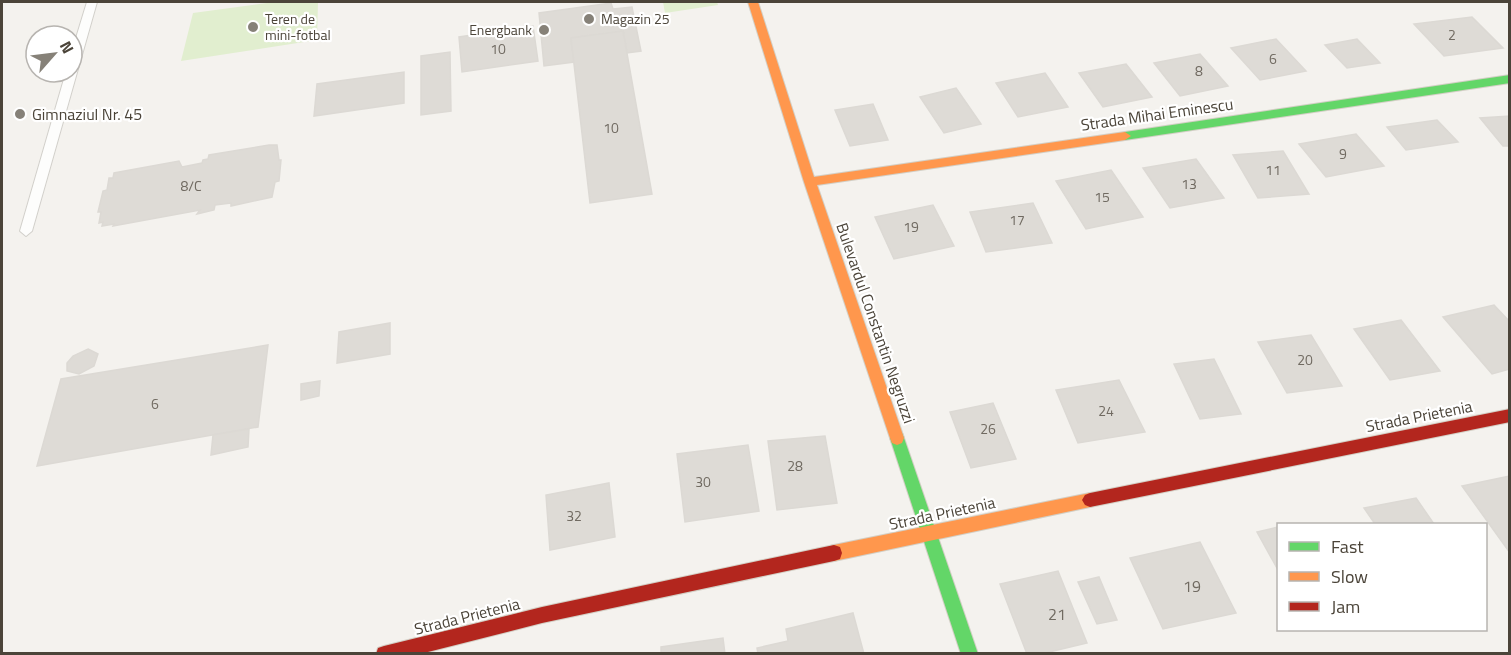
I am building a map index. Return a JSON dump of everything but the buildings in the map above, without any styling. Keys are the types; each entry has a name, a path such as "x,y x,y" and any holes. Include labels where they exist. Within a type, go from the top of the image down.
{"street":[{"name":"Bulevardul Constantin Negruzzi","path":"753,2 810,182 970,654"},
{"name":"Strada Mihai Eminescu","path":"810,182 1509,80"},
{"name":"Strada Prietenia","path":"384,654 542,615 930,532 1509,415"}],"lane":[{"path":"84,30 92,2"},
{"path":"26,231 68,84"}],"green space":[{"name":"Teren de mini-fotbal","path":"274,2 318,2 317,40 181,61 193,13"},
{"path":"663,2 717,2 718,5 665,13"}],"traffic: fast":[{"path":"1125,136 1510,79"},
{"path":"897,438 970,654"}],"traffic: slow":[{"path":"753,2 810,182 897,438"},
{"path":"810,182 1125,136"},
{"path":"834,553 1090,500"}],"traffic: jam":[{"path":"1090,500 1510,415"},
{"path":"384,654 542,615 834,553"}],"place":[{"name":"Magazin 25","path":"589,19"},
{"name":"Teren de mini-fotbal","path":"253,27"},
{"name":"Energbank","path":"544,30"},
{"name":"Gimnaziul Nr. 45","path":"20,114"}]}
